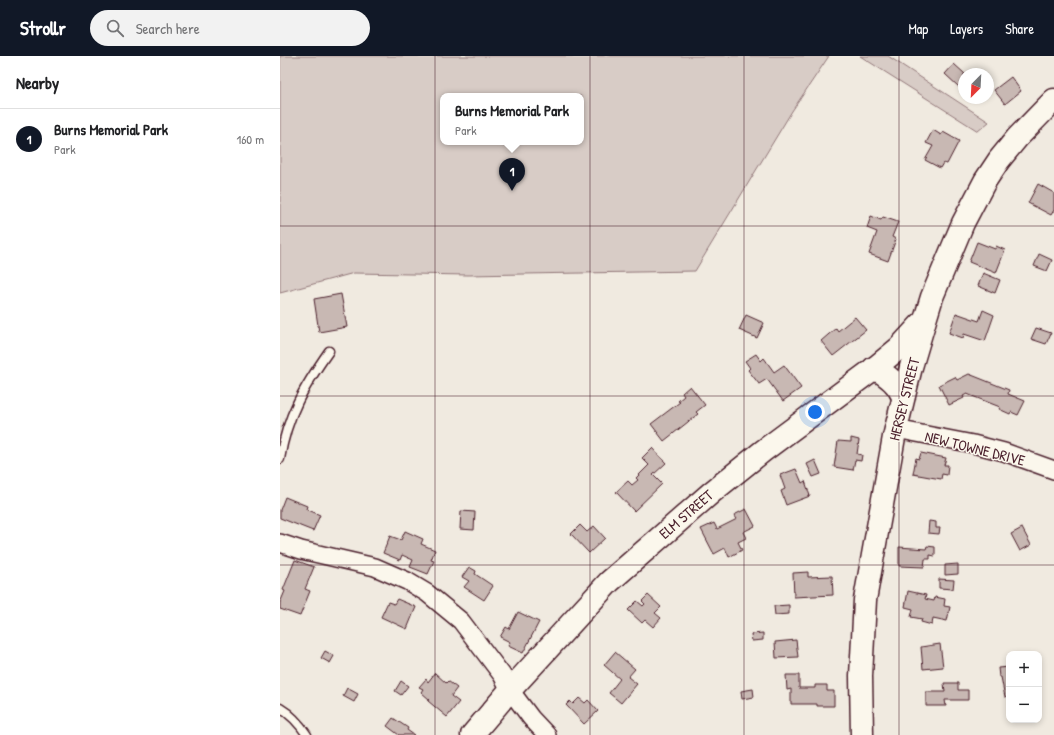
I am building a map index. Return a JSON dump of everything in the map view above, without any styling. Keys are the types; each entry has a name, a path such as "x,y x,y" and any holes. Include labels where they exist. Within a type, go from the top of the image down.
{"street":[{"name":"HERSEY STREET","path":"862,735 861,676 864,600 896,429 924,320 954,244 985,181 999,160 1027,126 1054,100"},
{"name":"ELM STREET","path":"472,735 510,690 608,582 718,487 899,348 924,320"},
{"path":"874,368 893,381 901,390 904,397"},
{"name":"NEW TOWNE DRIVE","path":"896,429 973,444 1004,452 1054,470"},
{"path":"280,543 301,550 375,567 407,581 427,593 461,621 502,675 510,690 531,718 547,735"}],"lane":[{"path":"280,459 288,421 296,402 313,373 329,351"},
{"path":"280,708 290,714 298,722 307,735"}],"shaded area":[{"path":"280,56 829,56 792,111 695,271 468,275 354,273 280,293"},
{"path":"860,56 888,56 958,102 958,104 961,104 989,122 978,131"}],"building":[{"path":"954,64 958,68 958,86 945,74"},
{"path":"1011,77 1021,91 1005,104 994,90"},
{"path":"933,130 941,135 943,132 959,141 947,164 943,163 940,168 925,160 933,146 926,143"},
{"path":"1038,184 1054,193 1054,210 1051,215 1028,203"},
{"path":"871,216 881,220 883,217 898,222 892,237 896,239 888,261 869,254 877,232 867,228"},
{"path":"977,242 995,249 996,246 1005,250 996,273 969,262"},
{"path":"1039,254 1052,260 1047,271 1034,266"},
{"path":"983,273 1000,280 995,293 978,286"},
{"path":"341,294 347,327 319,332 314,299"},
{"path":"983,310 994,315 985,341 964,334 963,338 949,333 956,313 979,321"},
{"path":"746,315 764,323 757,338 739,330"},
{"path":"855,317 866,330 833,356 821,341 836,328 838,331"},
{"path":"1036,328 1051,333 1046,344 1031,339"},
{"path":"756,354 761,361 764,358 774,372 784,365 801,388 783,401 767,379 759,384 748,370 750,368 745,361"},
{"path":"969,374 1009,390 1008,394 1025,401 1018,415 1011,412 1010,414 999,409 1000,407 967,394 963,396 964,398 949,405 939,385 955,377 957,380"},
{"path":"690,386 705,405 696,412 698,414 664,441 651,424 680,402 678,401 684,396 682,393"},
{"path":"851,438 859,440 857,454 862,455 861,461 855,460 853,470 834,467 838,441 851,442"},
{"path":"652,448 666,463 653,475 662,484 634,511 616,492 628,481 632,485 638,480 636,478 649,465 642,458"},
{"path":"921,453 946,458 944,465 948,465 947,475 942,474 941,479 913,474 916,458 919,459"},
{"path":"815,460 821,474 813,477 807,464"},
{"path":"796,469 802,483 805,481 810,496 786,505 781,491 785,489 780,475"},
{"path":"285,497 307,506 306,509 320,515 313,531 280,518 280,510"},
{"path":"746,509 755,526 743,532 746,538 738,542 742,550 729,557 725,548 714,554 701,529 714,523 717,529 737,519 734,515"},
{"path":"461,511 475,512 474,530 460,529"},
{"path":"929,521 936,522 936,528 940,528 939,534 928,533"},
{"path":"580,525 587,532 594,526 605,538 589,553 571,534"},
{"path":"1022,528 1031,545 1020,551 1011,534"},
{"path":"405,531 423,539 421,544 435,550 431,560 434,561 428,574 410,567 413,560 402,555 400,560 383,553 390,536 401,540"},
{"path":"927,546 935,547 935,556 930,555 930,559 925,559 924,567 899,566 899,547 926,549"},
{"path":"295,560 314,567 305,589 310,591 300,616 280,609 280,603 285,591 283,590"},
{"path":"958,564 958,574 945,575 945,565"},
{"path":"469,567 476,571 475,574 493,586 484,600 464,587 469,581 462,577"},
{"path":"808,572 808,577 832,576 833,595 794,597 793,573"},
{"path":"939,579 954,580 953,589 939,588"},
{"path":"908,591 926,595 925,599 934,601 935,597 945,599 944,606 950,607 947,621 933,618 932,625 921,622 922,619 911,617 913,609 905,607"},
{"path":"648,595 661,607 655,613 661,618 653,627 645,620 642,623 628,610 637,601 643,606 645,604 642,601"},
{"path":"397,599 416,607 407,629 381,617 388,602 394,604"},
{"path":"789,605 789,614 775,615 774,606"},
{"path":"518,612 539,622 523,653 508,646 510,642 500,637 506,627 509,629"},
{"path":"763,633 763,640 752,641 751,634"},
{"path":"796,640 798,657 776,658 775,642"},
{"path":"940,644 943,667 923,669 921,647"},
{"path":"325,651 334,656 330,663 321,658"},
{"path":"615,652 635,669 628,677 637,684 621,703 609,693 620,679 604,665"},
{"path":"1006,667 1006,697 1001,677 999,677 998,668"},
{"path":"435,673 446,683 448,681 457,688 451,696 459,702 447,717 428,701 430,700 421,692 423,689 419,687 426,679 428,682"},
{"path":"786,675 799,675 799,688 815,688 815,685 827,685 827,691 834,691 834,706 817,706 817,704 791,704 791,689 787,690"},
{"path":"401,681 408,686 401,695 395,691"},
{"path":"944,683 958,683 958,690 968,690 968,700 945,700 946,706 926,706 926,692 945,692"},
{"path":"347,688 358,694 354,702 343,696"},
{"path":"753,689 754,697 742,699 741,691"},
{"path":"579,698 585,703 588,700 598,711 584,724 566,705 570,701 573,704"},
{"path":"393,718 408,728 407,730 414,735 399,735 387,726"}],"place":[{"name":"Burns Memorial Park","path":"512,191"}]}
